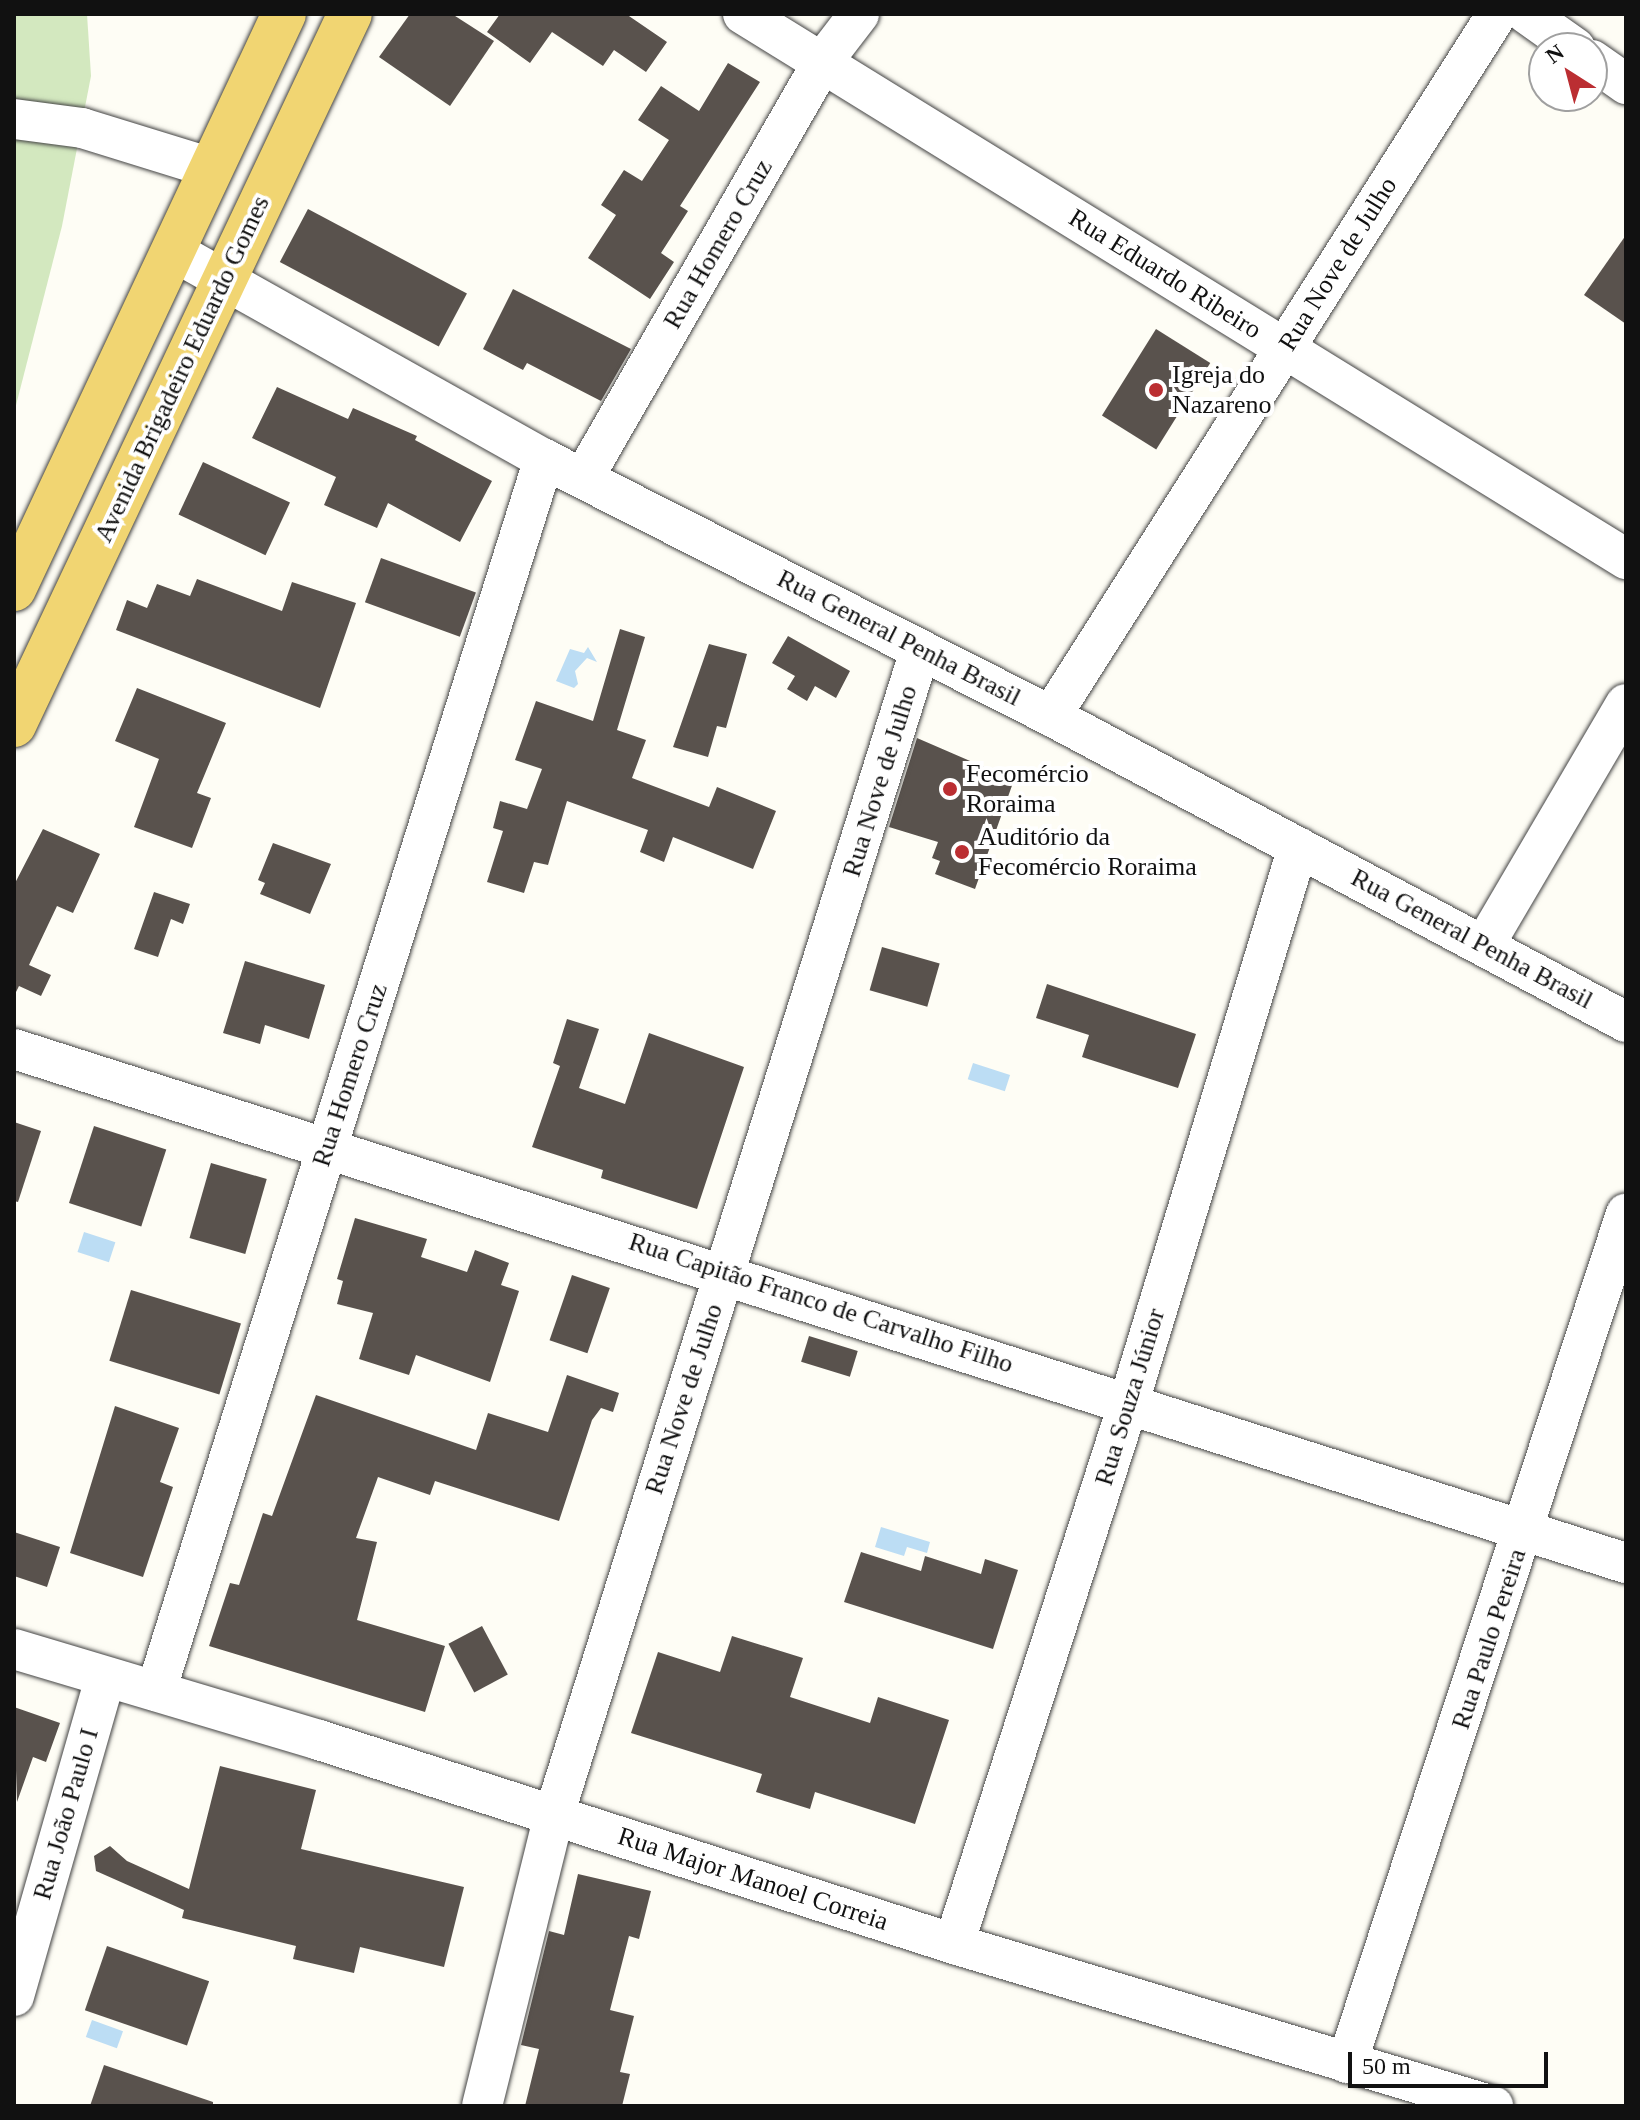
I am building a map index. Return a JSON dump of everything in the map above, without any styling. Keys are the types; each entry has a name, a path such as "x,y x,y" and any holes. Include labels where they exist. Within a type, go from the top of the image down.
{"main road":[{"path":"14,589 284,14"},
{"name":"Avenida Brigadeiro Eduardo Gomes","path":"14,725 350,14"}],"street":[{"name":"Rua Eduardo Ribeiro","path":"743,14 1626,559"},
{"name":"Rua Homero Cruz","path":"584,477 823,61 859,14"},
{"name":"Rua Nove de Julho","path":"1051,716 1497,14"},
{"path":"1527,14 1552,32"},
{"path":"1608,71 1626,84"},
{"path":"14,119 82,128 211,168"},
{"name":"Rua General Penha Brasil","path":"173,251 544,459 1051,716 1485,944 1626,1022"},
{"name":"Rua Homero Cruz","path":"156,1691 544,459"},
{"name":"Rua Nove de Julho","path":"482,2106 554,1815 920,651"},
{"path":"1485,944 1626,704"},
{"name":"Rua Souza Júnior","path":"954,1944 1129,1402 1298,847"},
{"name":"Rua Capitão Franco de Carvalho Filho","path":"14,1049 725,1272 1626,1563"},
{"name":"Rua Paulo Pereira","path":"1347,2063 1626,1214"},
{"name":"Rua Major Manoel Correia","path":"14,1649 554,1815 954,1944 1493,2106"},
{"name":"Rua João Paulo I","path":"14,1996 105,1678"}],"green space":[{"path":"14,14 87,14 91,76 62,226 14,413"}],"water":[{"path":"588,647 597,662 587,658 575,671 578,684 574,688 556,681 570,649 584,653"},
{"path":"973,1063 1010,1075 1005,1091 968,1079"},
{"path":"84,1232 115,1242 109,1262 78,1252"},
{"path":"881,1527 930,1542 927,1553 907,1547 904,1556 875,1547"},
{"path":"92,2020 123,2031 117,2048 86,2037"}],"building":[{"path":"410,14 452,14 494,41 450,106 379,57"},
{"path":"500,14 626,14 667,42 646,72 614,50 603,66 552,32 530,63 487,32"},
{"path":"728,63 760,82 680,206 688,211 661,253 674,262 650,299 588,258 616,215 601,205 624,170 642,181 669,140 638,120 661,86 699,111"},
{"path":"308,209 467,294 439,346 280,262"},
{"path":"1626,235 1626,324 1584,295"},
{"path":"513,289 631,349 601,401 527,363 523,370 483,349"},
{"name":"Igreja do Nazareno","path":"1156,329 1210,363 1156,449 1102,416"},
{"path":"277,387 348,419 353,408 417,436 415,440 492,481 460,542 388,503 377,528 324,505 336,477 252,438"},
{"path":"203,462 290,503 265,555 178,515"},
{"path":"381,558 476,593 460,637 365,602"},
{"path":"197,579 282,611 292,582 356,603 320,708 116,630 127,600 147,608 157,584 190,596"},
{"path":"620,629 645,637 617,730 646,740 632,778 709,807 717,787 776,811 753,869 673,837 664,862 640,852 648,830 567,801 548,865 534,862 524,893 487,882 503,831 493,828 500,801 527,809 542,769 515,760 536,701 593,721"},
{"path":"788,636 850,671 836,698 815,686 807,701 787,689 795,676 772,663"},
{"path":"709,644 747,654 726,728 717,726 708,757 673,747"},
{"path":"137,688 226,723 197,793 211,798 192,848 134,827 159,759 115,741"},
{"path":"917,738 1014,780 975,889 935,874 940,861 932,858 938,842 889,827"},
{"path":"43,829 100,854 73,913 57,906 29,965 51,975 41,996 19,986 14,996 14,885"},
{"path":"273,843 331,864 310,914 260,894 265,883 258,880"},
{"path":"154,892 190,904 183,924 171,919 158,957 134,949"},
{"path":"882,947 940,964 927,1007 870,990"},
{"path":"245,961 325,985 309,1039 265,1025 260,1044 223,1033"},
{"path":"1047,984 1196,1034 1178,1088 1082,1057 1089,1035 1036,1018"},
{"path":"567,1019 599,1029 579,1088 625,1104 649,1033 744,1067 697,1209 601,1178 603,1170 532,1147 560,1066 553,1063"},
{"path":"14,1122 41,1131 18,1202 14,1201"},
{"path":"94,1126 166,1149 141,1227 69,1203"},
{"path":"211,1163 267,1179 245,1254 190,1238"},
{"path":"355,1218 427,1239 421,1257 467,1272 475,1250 509,1263 501,1285 519,1291 490,1382 416,1355 409,1375 359,1359 373,1313 337,1304 343,1281 337,1279"},
{"path":"572,1275 610,1288 587,1353 550,1340"},
{"path":"131,1290 241,1324 219,1394 109,1361"},
{"path":"809,1336 858,1351 850,1377 801,1362"},
{"path":"567,1375 619,1393 613,1412 601,1408 592,1420 559,1521 435,1481 430,1495 378,1477 356,1538 377,1542 357,1620 445,1646 425,1712 209,1646 230,1583 239,1585 263,1513 272,1516 316,1395 476,1450 488,1413 548,1432"},
{"path":"115,1406 179,1428 160,1482 173,1487 143,1577 70,1553"},
{"path":"14,1532 60,1547 47,1587 14,1576"},
{"path":"861,1552 921,1571 925,1556 981,1574 985,1559 1018,1570 993,1649 844,1602"},
{"path":"482,1626 508,1675 474,1692 448,1644"},
{"path":"732,1636 803,1658 790,1697 870,1723 878,1697 949,1720 915,1824 815,1792 810,1809 756,1792 762,1774 631,1733 658,1652 720,1672"},
{"path":"14,1707 60,1723 46,1762 33,1757 17,1802"},
{"path":"220,1766 316,1790 301,1849 464,1887 444,1967 360,1947 354,1973 293,1959 296,1946 182,1918 184,1910 96,1871 94,1856 110,1846 127,1861 189,1889"},
{"path":"578,1874 651,1891 639,1939 629,1936 610,2010 634,2016 620,2072 630,2074 622,2106 525,2106 539,2049 521,2045 549,1931 564,1935"},
{"path":"107,1946 209,1981 187,2045 85,2010"},
{"path":"104,2065 213,2102 213,2106 90,2106"}],"place":[{"name":"Igreja do Nazareno","path":"1156,390"},
{"name":"Fecomércio Roraima","path":"950,789"},
{"name":"Auditório da Fecomércio Roraima","path":"962,852"}]}
